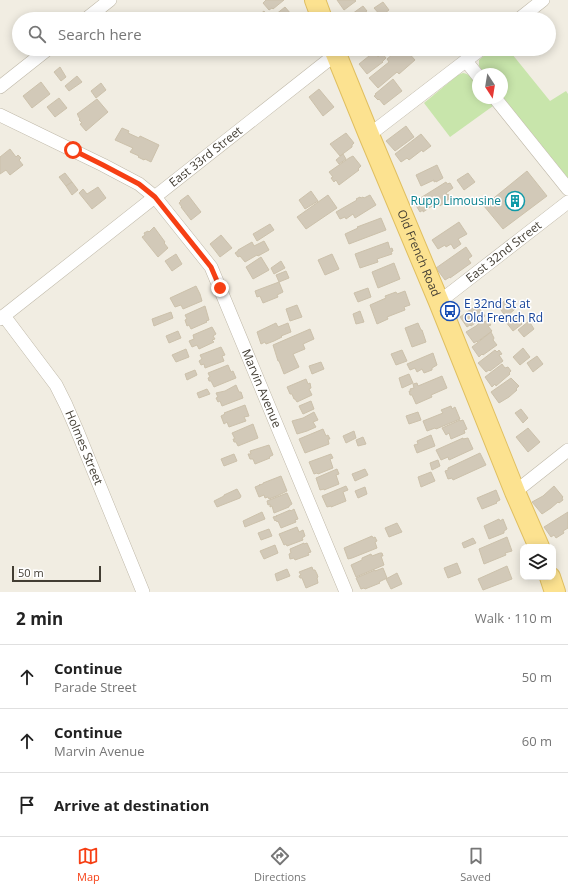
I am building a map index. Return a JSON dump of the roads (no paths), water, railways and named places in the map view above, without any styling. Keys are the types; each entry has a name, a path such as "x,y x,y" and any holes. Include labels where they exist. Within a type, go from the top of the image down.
{"main road":[{"path":"314,0 319,12"},
{"name":"Old French Road","path":"337,56 439,302 515,492 538,544"},
{"path":"551,580 555,592"}],"street":[{"path":"95,12 110,0"},
{"path":"528,12 543,0"},
{"path":"0,86 39,56"},
{"name":"East 33rd Street","path":"2,317 155,197 329,56"},
{"path":"369,135 472,56"},
{"path":"466,61 472,68"},
{"path":"500,104 568,189"},
{"name":"Marvin Avenue","path":"0,115 139,184 155,197 211,267 346,592"},
{"name":"East 32nd Street","path":"439,302 568,202"},
{"name":"Holmes Street","path":"2,317 56,385 76,428 143,592"},
{"path":"515,492 568,450"}],"place":[{"name":"Rupp Limousine","path":"515,201"},
{"name":"E 32nd St at Old French Rd","path":"450,311"}]}
